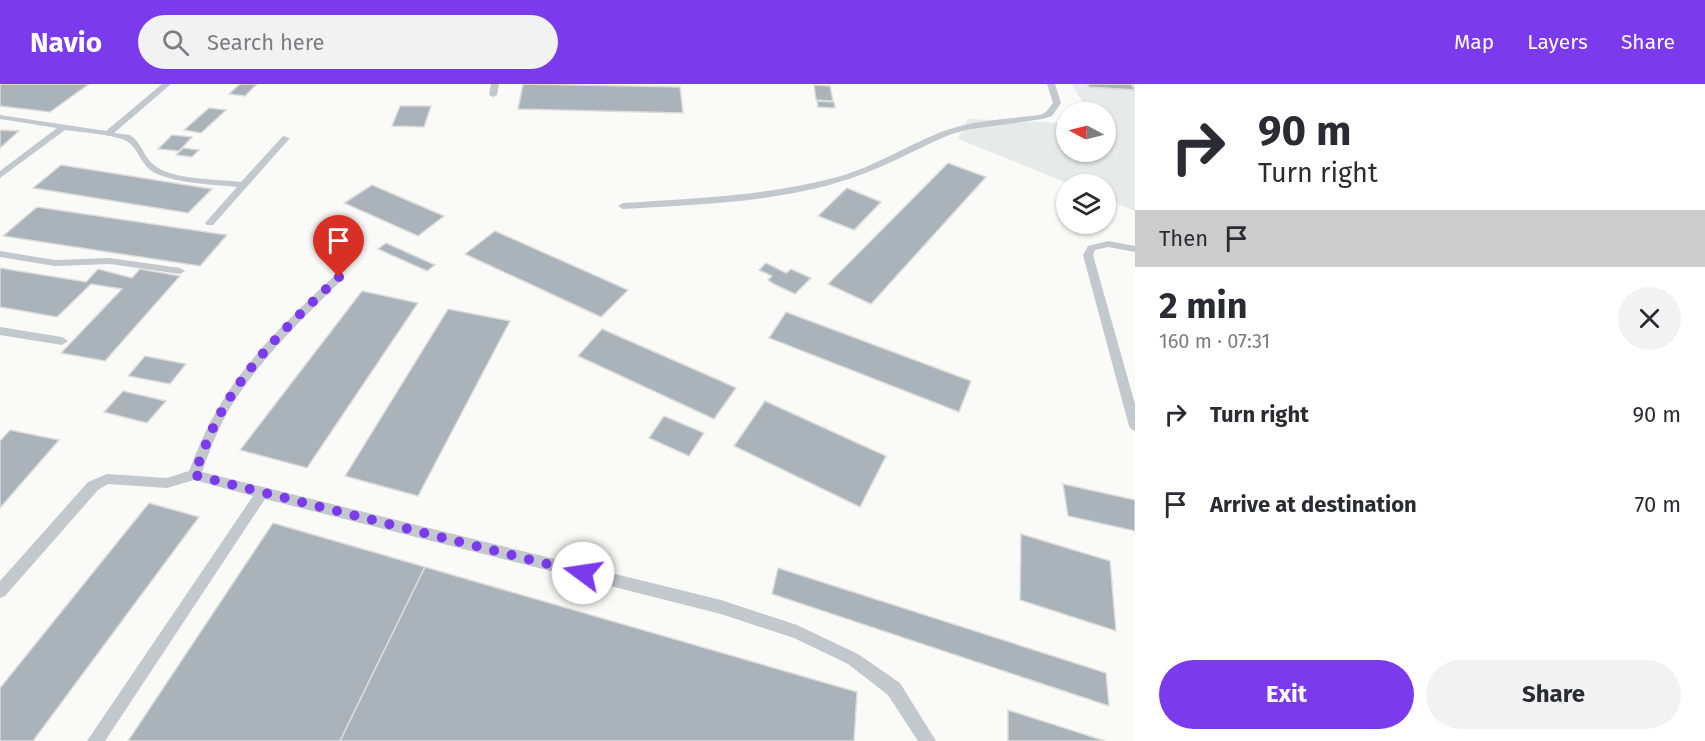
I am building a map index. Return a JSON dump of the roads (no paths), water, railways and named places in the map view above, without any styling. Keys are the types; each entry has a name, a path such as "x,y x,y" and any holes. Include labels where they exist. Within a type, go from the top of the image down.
{"lane":[{"path":"110,132 167,84"},
{"path":"493,95 495,84"},
{"path":"623,206 755,196 847,177 946,133 964,128 1042,117 1053,110 1057,103 1051,84"},
{"path":"0,117 110,132 135,141 149,164 156,169 171,174 243,185"},
{"path":"0,175 65,126"},
{"path":"210,223 286,138"},
{"path":"1135,249 1099,245 1090,248 1088,255 1135,426"},
{"path":"0,254 55,263 110,261 180,271"},
{"path":"194,475 213,428 251,369 299,315 339,277"},
{"path":"0,331 62,341"},
{"path":"0,591 93,486 107,479 157,483 194,475 721,607 797,632 853,659 894,689 928,741"},
{"path":"95,741 262,493"}]}
